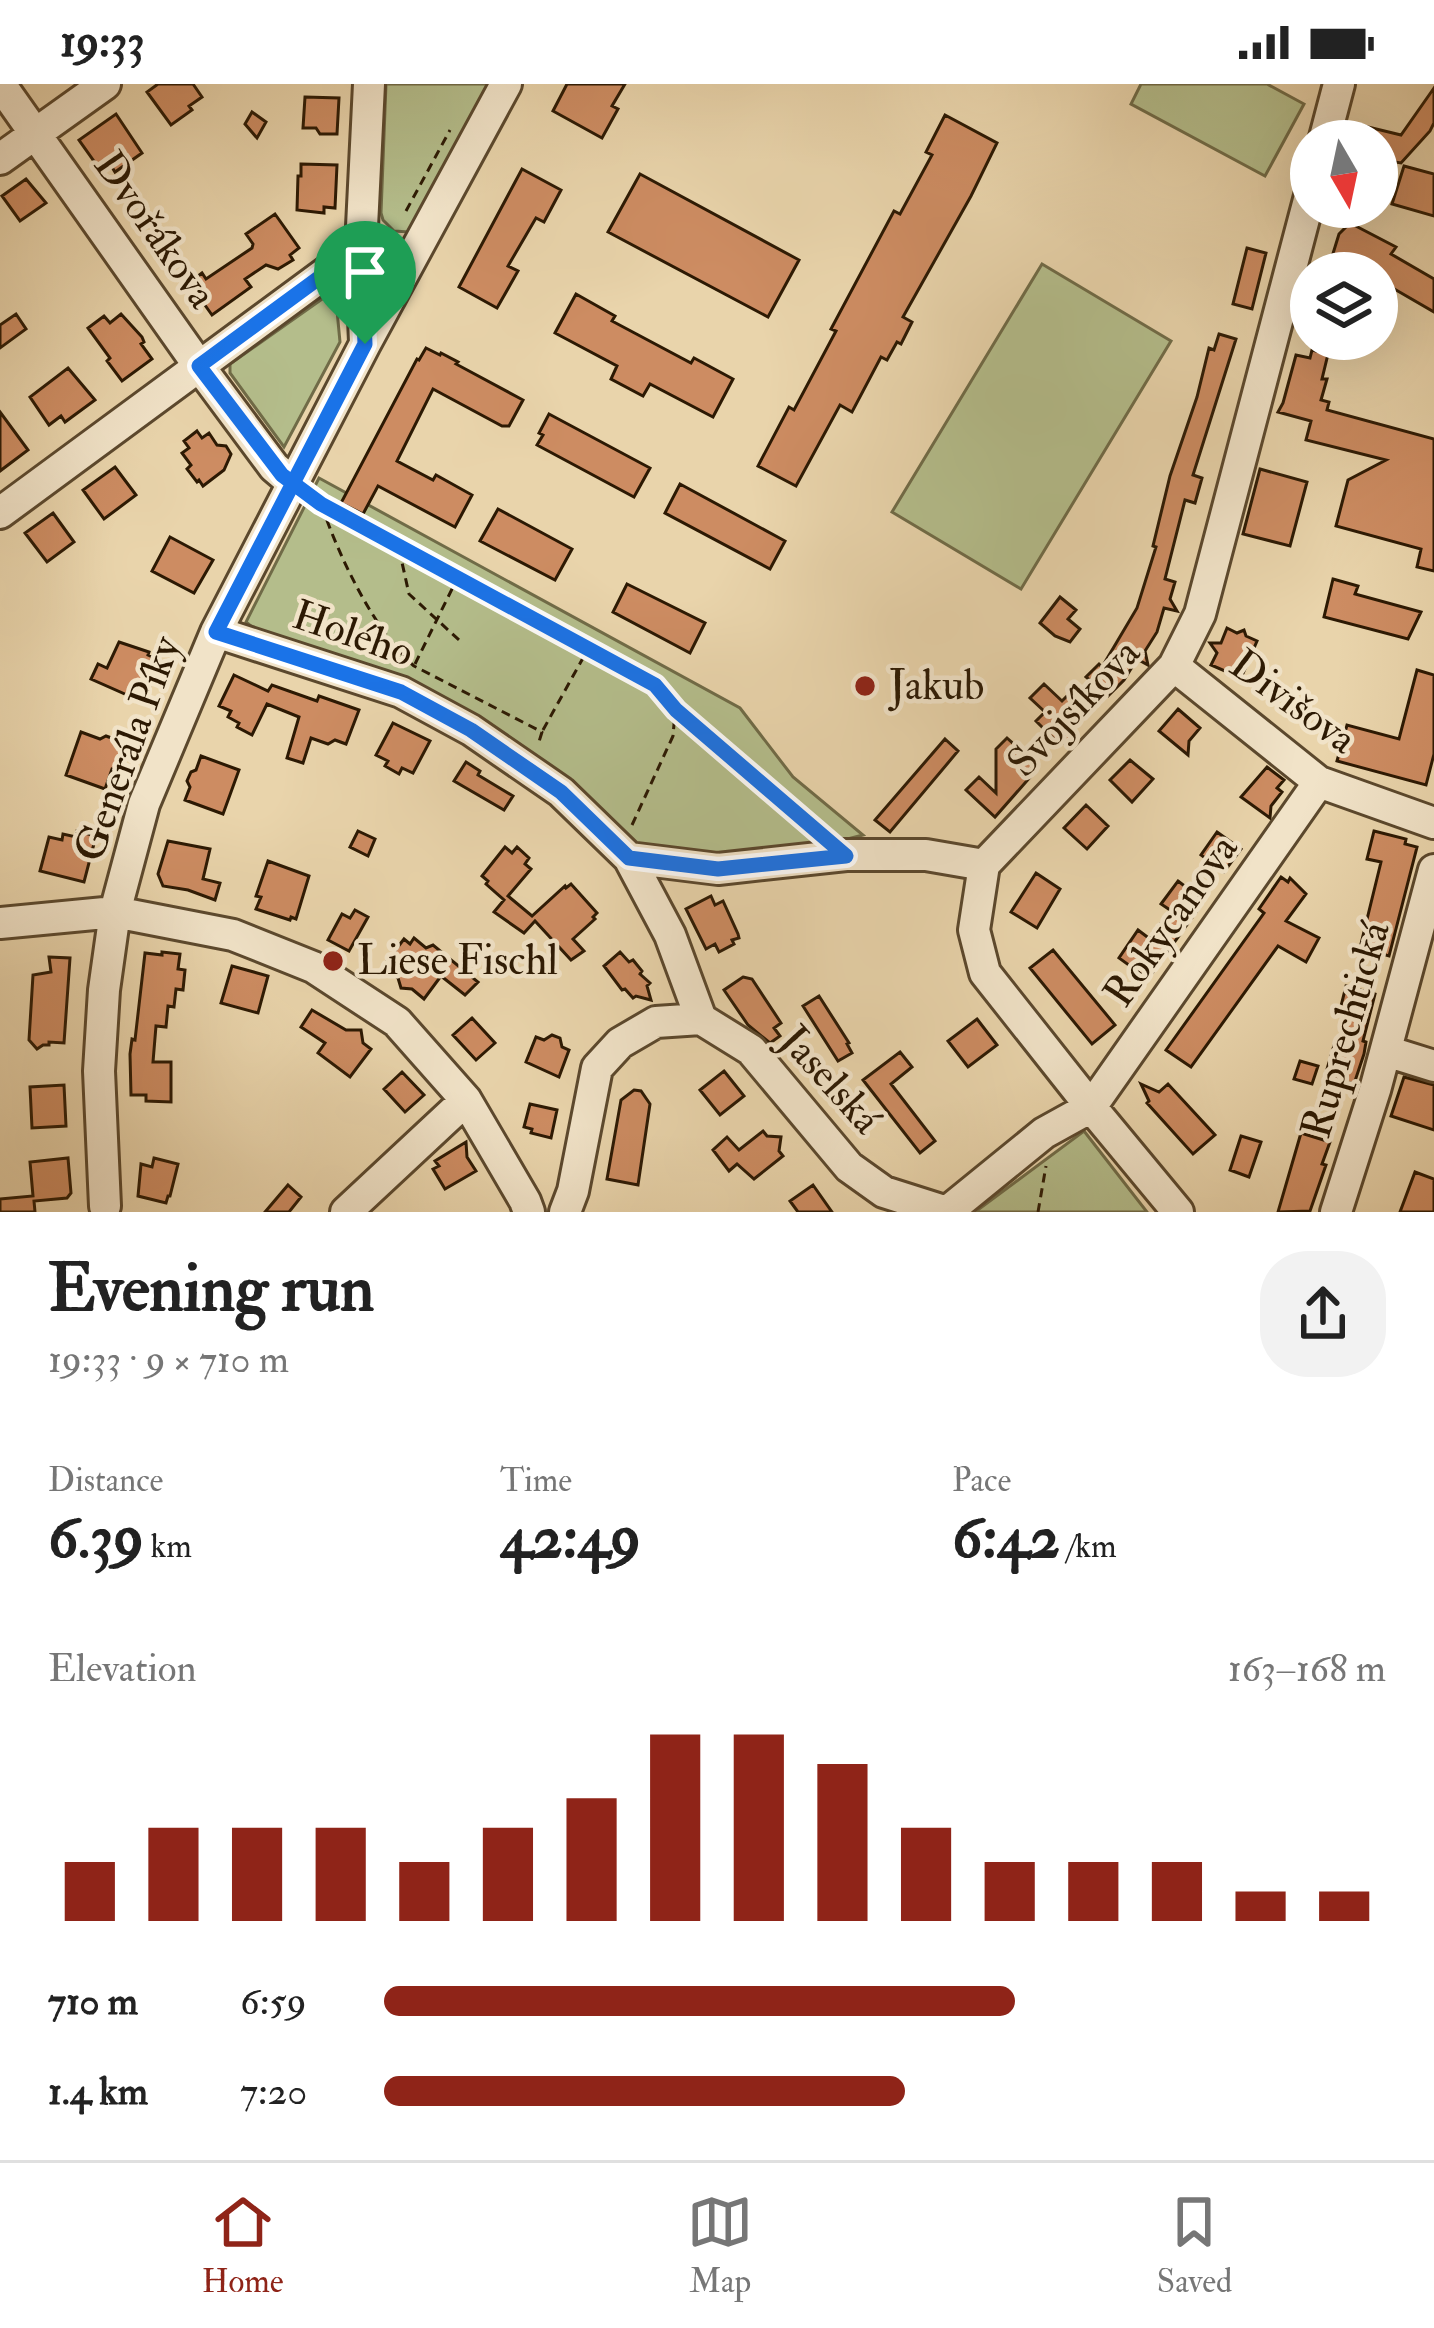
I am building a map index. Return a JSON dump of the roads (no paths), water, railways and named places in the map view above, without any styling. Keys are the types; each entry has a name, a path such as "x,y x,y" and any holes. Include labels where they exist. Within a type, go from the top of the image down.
{"street":[{"name":"Dvořákova","path":"0,84 199,366 274,467 294,484"},
{"path":"0,160 105,84"},
{"path":"365,344 361,247 369,84"},
{"name":"Generála Píky","path":"106,1210 99,1071 104,990 116,912 144,804 216,632 506,84"},
{"path":"1330,120 1339,84"},
{"name":"Svojsíkova","path":"983,865 1174,665 1200,614 1301,228"},
{"path":"0,513 361,247"},
{"name":"Holého","path":"216,632 401,692 471,730 561,792 625,854 670,935 701,1018"},
{"name":"Divišova","path":"1174,665 1319,782 1434,824"},
{"name":"Rokycanova","path":"1090,1108 1319,782"},
{"path":"625,854 718,869 846,856 926,855 983,865 974,930 985,973 1178,1212"},
{"name":"Ruprechtická","path":"1336,1212 1386,1051 1434,870"},
{"path":"0,923 116,912 232,935 313,967 397,1022 466,1100 529,1212"},
{"path":"566,1212 597,1068 620,1043 656,1022 701,1018"},
{"name":"Jaselská","path":"701,1018 751,1050 849,1167 884,1192 947,1212"},
{"path":"1386,1051 1434,1066"},
{"path":"346,1212 466,1100"},
{"path":"947,1212 1044,1133 1090,1108"}],"place":[{"name":"Jakub","path":"865,686"},
{"name":"Liese Fischl","path":"333,961"}]}
